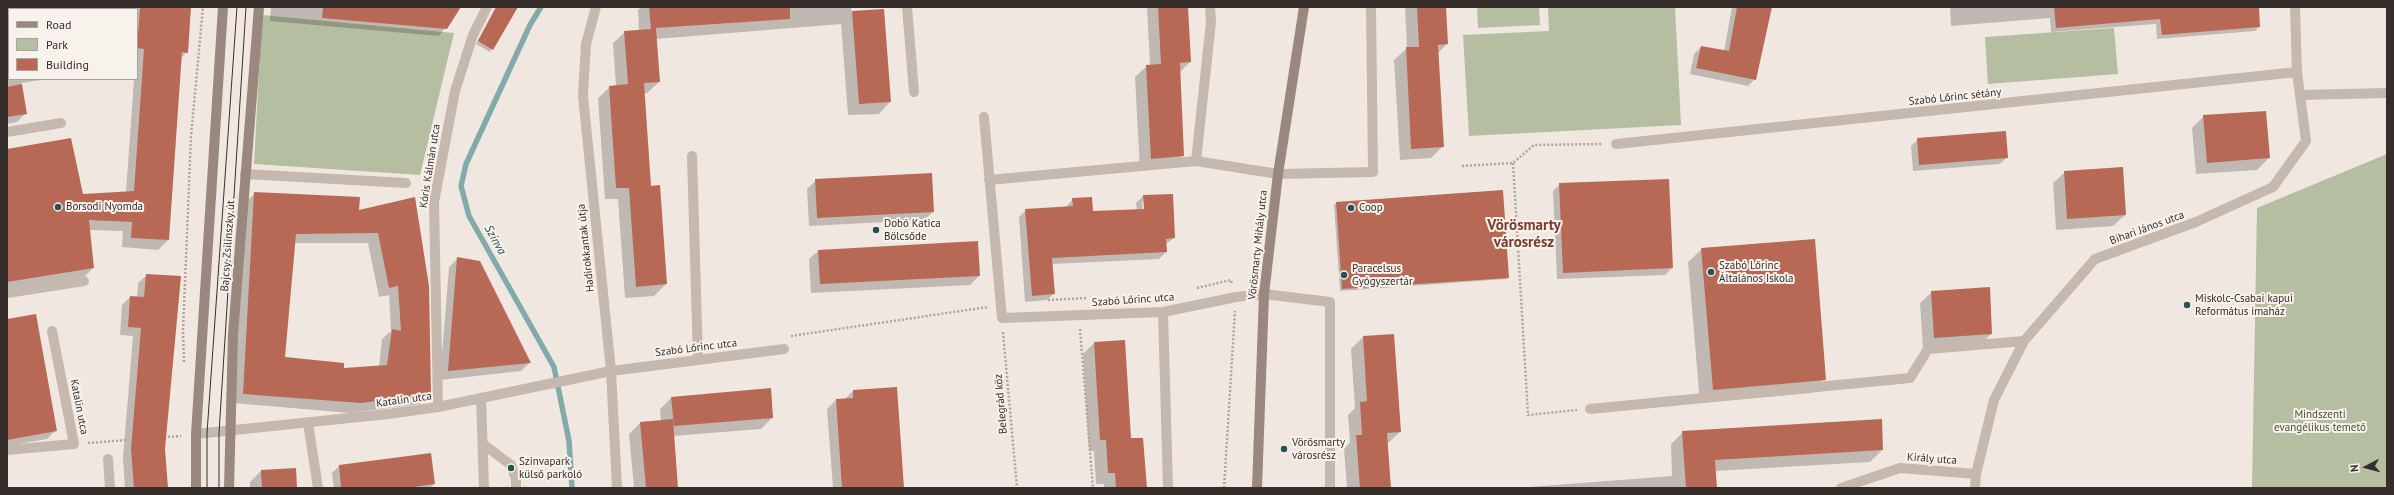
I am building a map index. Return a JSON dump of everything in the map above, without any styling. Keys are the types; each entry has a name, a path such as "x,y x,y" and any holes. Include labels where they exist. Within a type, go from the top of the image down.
{"street":[{"name":"Bajcsy-Zsilinszky út","path":"196,488 196,434 223,7"},
{"name":"Bajcsy-Zsilinszky út","path":"229,488 229,432 233,334 259,7"},
{"name":"Kóris Kálmán utca","path":"438,407 434,202 455,91 473,35 487,7"},
{"name":"Hadirokkantak útja","path":"596,7 586,44 583,96 611,372 617,488"},
{"path":"907,7 914,92"},
{"path":"1196,161 1211,22 1210,7"},
{"name":"Vörösmarty Mihály utca","path":"1257,488 1264,294 1278,174 1304,7"},
{"path":"989,180 1196,161 1278,174 1373,172 1371,7"},
{"name":"Bihari János utca","path":"1975,488 1976,474 1994,400 2024,341 2095,260 2196,222 2273,187 2306,141 2297,72 2295,7"},
{"name":"Szabó Lőrinc sétány","path":"1616,144 2297,72"},
{"path":"2300,95 2387,93"},
{"path":"984,117 1002,318"},
{"path":"7,132 61,123"},
{"path":"692,156 698,360"},
{"path":"245,174 406,183"},
{"path":"7,293 84,281"},
{"name":"Szabó Lőrinc utca","path":"1002,318 1163,312 1236,297 1264,294 1330,302 1330,488"},
{"path":"1163,312 1168,488"},
{"name":"Katalin utca","path":"7,450 74,444 52,332"},
{"path":"1590,408 1910,378 1928,349 2024,341"},
{"name":"Szabó Lőrinc utca","path":"611,372 784,349"},
{"name":"Katalin utca","path":"196,434 229,432 438,407 611,372"},
{"path":"481,398 484,488"},
{"path":"308,423 318,488"},
{"path":"483,444 511,465 516,479 516,488"},
{"path":"108,459 110,488"},
{"name":"Király utca","path":"1840,488 1900,468 1976,474"}],"path":[{"path":"184,363 183,332 192,136 203,7"},
{"path":"1462,166 1513,163 1534,145 1616,144"},
{"path":"1513,163 1528,415 1590,408"},
{"path":"1194,289 1231,280 1236,297 1224,488"},
{"path":"1047,300 1094,298"},
{"path":"786,336 1001,305"},
{"path":"1079,315 1093,488"},
{"name":"Belegrád köz","path":"1002,318 1017,488"},
{"path":"74,444 126,440"}],"green space":[{"path":"1477,7 1539,7 1540,25 1478,28"},
{"path":"1548,7 1675,7 1681,125 1469,136 1463,35 1549,31"},
{"path":"262,15 454,33 420,175 254,164"},
{"path":"2114,28 2118,74 1988,84 1985,37"},
{"name":"Mindszenti evangélikus temető","path":"2387,154 2387,488 2252,488 2257,208"}],"building":[{"path":"140,7 191,7 188,53 182,52 169,240 131,238 132,222 89,220 94,268 7,282 7,149 71,138 83,194 134,191 144,49 138,48"},
{"path":"323,7 461,7 447,29 322,18"},
{"path":"496,7 518,7 493,50 478,41"},
{"path":"649,7 790,7 790,19 656,28 660,82 644,83 651,186 660,185 667,284 636,287 629,188 616,188 609,86 628,84 624,31 651,29"},
{"path":"1158,7 1188,7 1191,62 1180,63 1184,156 1151,159 1146,65 1161,64"},
{"path":"1417,7 1446,7 1448,44 1438,45 1444,147 1411,149 1406,47 1419,47"},
{"path":"1737,7 1772,7 1756,80 1696,68 1701,46 1729,51"},
{"path":"2054,7 2259,7 2260,27 2162,35 2160,19 2056,28"},
{"path":"884,9 891,102 859,104 852,11"},
{"path":"22,84 27,114 7,117 7,87"},
{"path":"2266,111 2270,158 2207,163 2203,115"},
{"path":"2006,131 2008,158 1919,165 1917,138"},
{"path":"2123,167 2126,215 2067,219 2064,171"},
{"path":"932,173 934,212 817,218 815,179"},
{"path":"1669,179 1673,268 1563,273 1559,183"},
{"path":"1503,190 1509,278 1342,289 1336,202"},
{"path":"254,192 360,197 359,210 415,197 429,286 431,394 361,403 243,394","holes":["378,233 389,288 398,286 401,331 392,329 387,365 344,368 344,363 285,357 296,234"]},
{"path":"1173,194 1175,238 1166,239 1167,252 1052,258 1055,294 1032,296 1025,209 1073,206 1072,198 1092,197 1093,211 1144,209 1143,195"},
{"path":"1815,239 1826,380 1713,390 1701,248"},
{"path":"978,241 980,276 820,284 818,250"},
{"path":"457,257 480,261 531,363 448,371"},
{"path":"146,274 181,276 165,449 168,488 134,488 131,449 141,328 128,327 130,296 144,297"},
{"path":"1990,287 1992,334 1934,338 1931,291"},
{"path":"36,314 57,431 7,440 7,319"},
{"path":"1394,334 1401,432 1387,433 1391,488 1360,488 1356,435 1362,435 1360,402 1367,401 1363,336"},
{"path":"1125,340 1131,438 1143,438 1147,488 1116,488 1115,473 1108,473 1106,440 1100,440 1094,342"},
{"path":"897,387 904,488 842,488 836,399 853,398 853,390"},
{"path":"771,388 773,418 674,426 671,397"},
{"path":"673,419 678,488 646,488 640,422"},
{"path":"1882,419 1883,450 1715,460 1717,488 1686,488 1682,431"},
{"path":"431,453 435,484 406,488 341,488 339,465"},
{"path":"296,468 297,488 262,488 261,470"}],"waterway":[{"name":"Szinva","path":"541,7 530,25 466,164 461,186 469,216 554,367 569,441 572,488"}],"tram line":[{"path":"207,488 207,433 237,7"},
{"path":"219,488 219,433 246,7"}],"place":[{"name":"Borsodi Nyomda","path":"58,207"},
{"name":"Coop","path":"1351,208"},
{"name":"Dobó Katica Bölcsőde","path":"876,230"},
{"name":"Szabó Lőrinc Általános Iskola","path":"1711,272"},
{"name":"Paracelsus Gyógyszertár","path":"1344,275"},
{"name":"Miskolc-Csabai kapui Református imaház","path":"2187,305"},
{"name":"Vörösmarty városrész","path":"1284,449"},
{"name":"Szinvapark külső parkoló","path":"511,468"}],"district":[{"name":"Vörösmarty városrész","path":"1524,234"}]}
